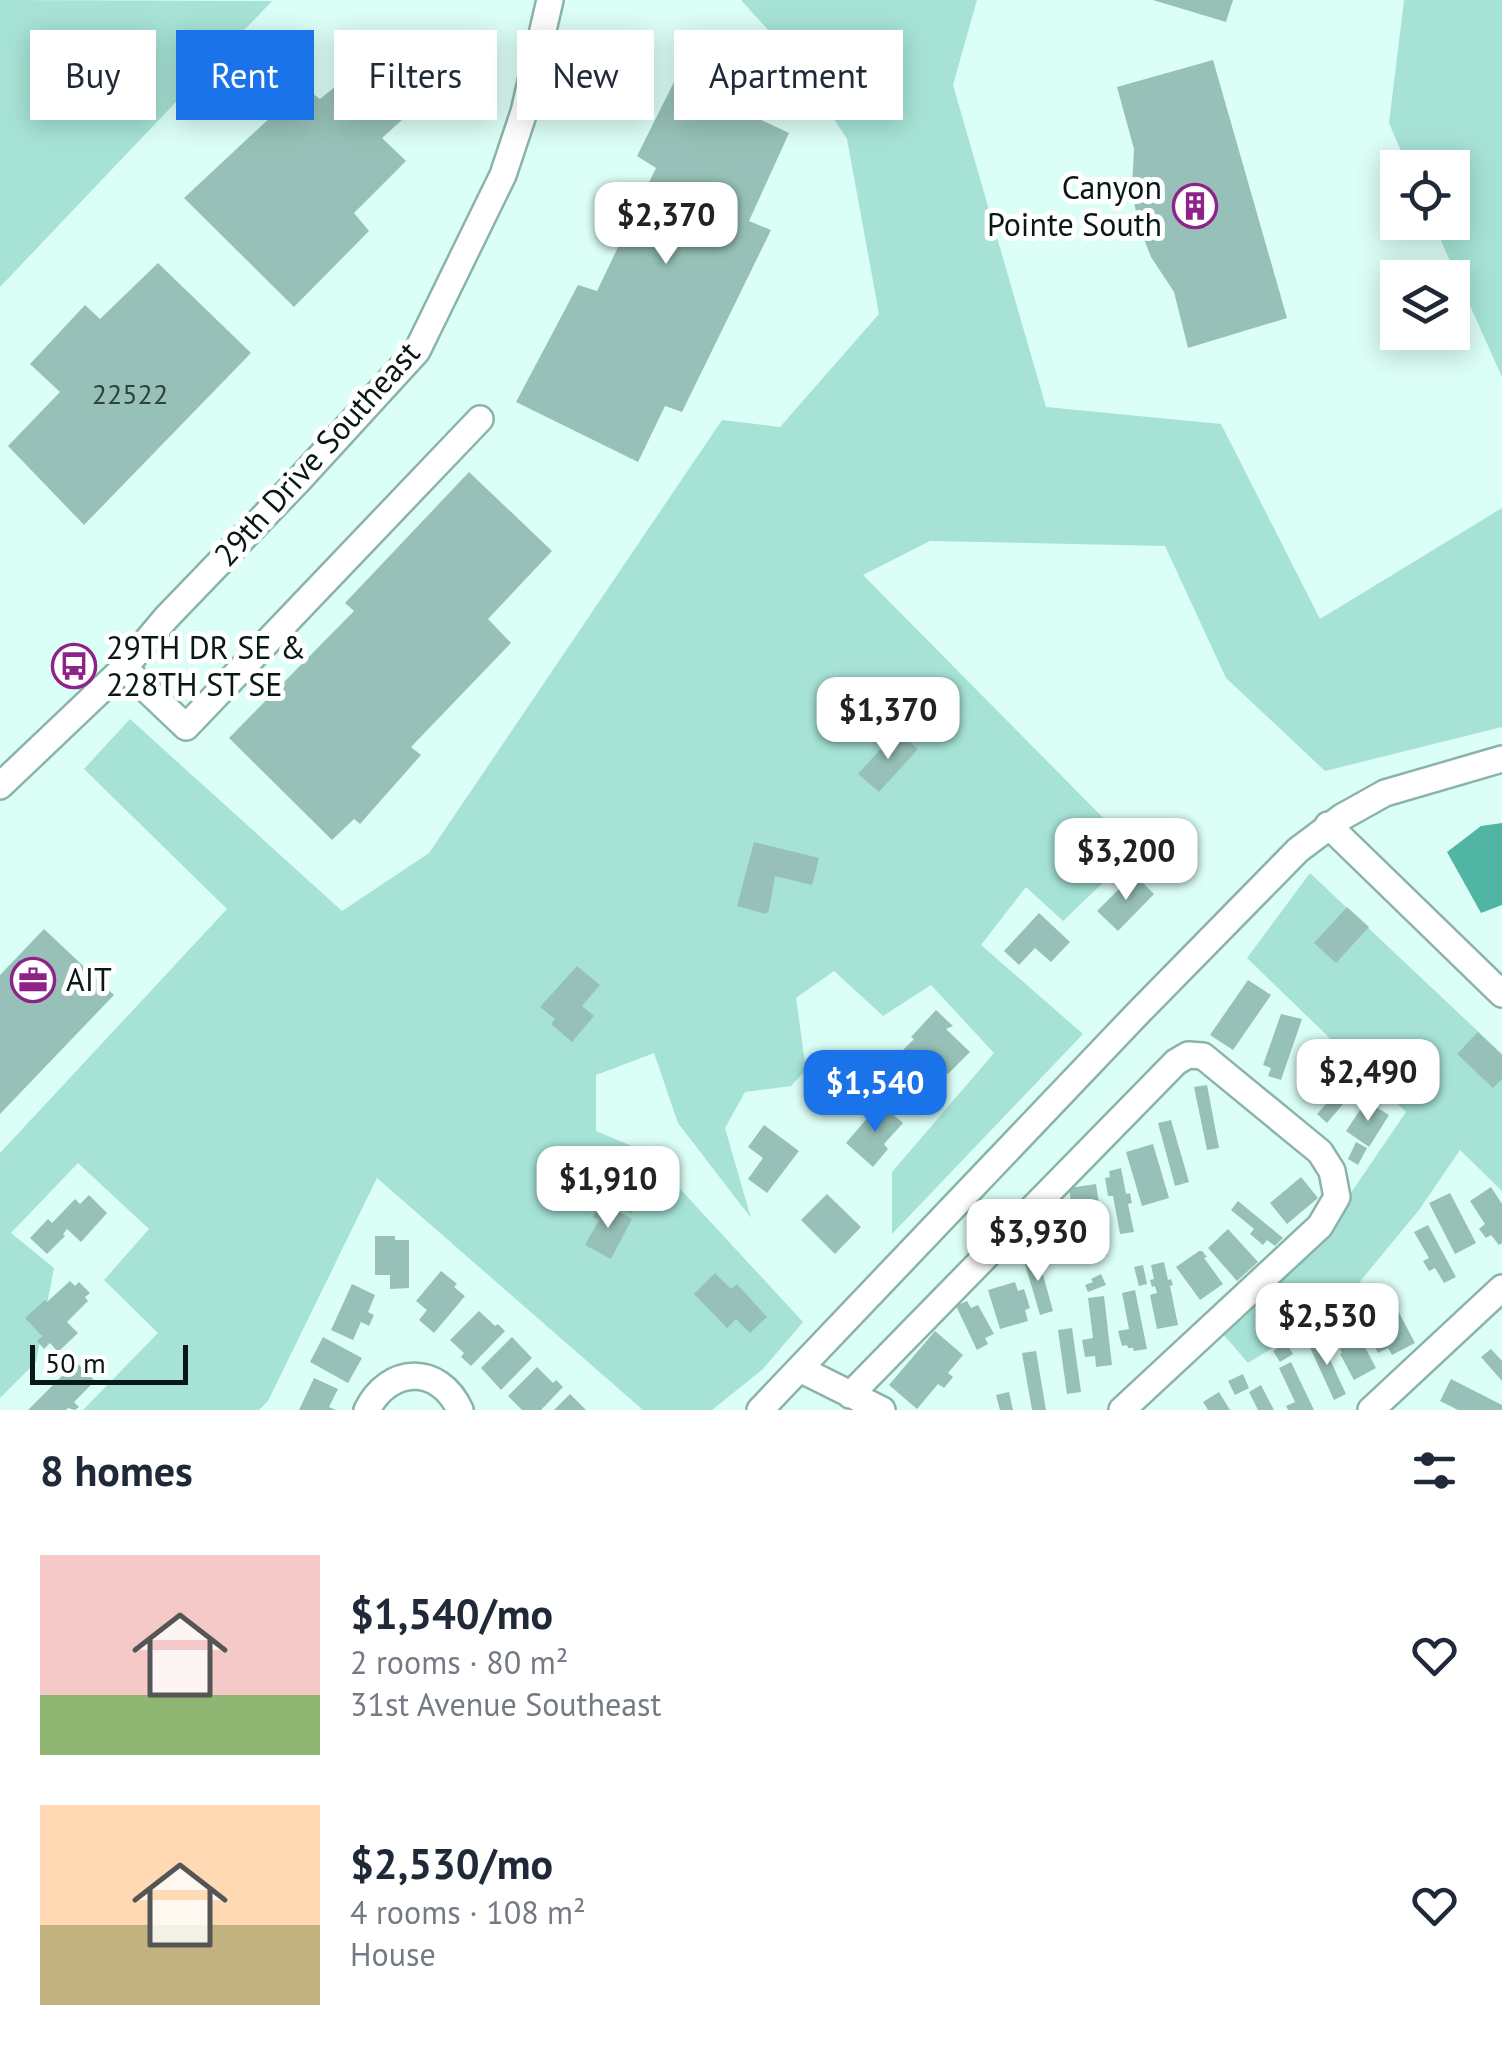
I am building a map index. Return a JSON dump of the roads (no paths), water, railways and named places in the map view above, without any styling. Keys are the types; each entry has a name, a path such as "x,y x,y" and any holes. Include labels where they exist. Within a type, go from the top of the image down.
{"street":[{"name":"29th Drive Southeast","path":"0,786 124,668 166,618 417,352 503,174 524,112 550,0"},
{"path":"124,668 186,727 480,419"},
{"path":"760,1410 1298,850 1328,826 1385,793 1502,759"},
{"path":"1328,826 1502,994"},
{"path":"850,1395 1176,1062 1188,1056 1203,1056 1320,1152 1332,1171 1337,1197 1320,1226 1122,1410"},
{"path":"1370,1410 1502,1288"},
{"path":"800,1369 882,1410"},
{"path":"367,1410 376,1392 399,1378 420,1376 446,1388 460,1410"}],"place":[{"name":"Canyon Pointe South","path":"1195,206"},
{"name":"29TH DR SE & 228TH ST SE","path":"74,666"},
{"name":"AIT","path":"33,980"}]}
